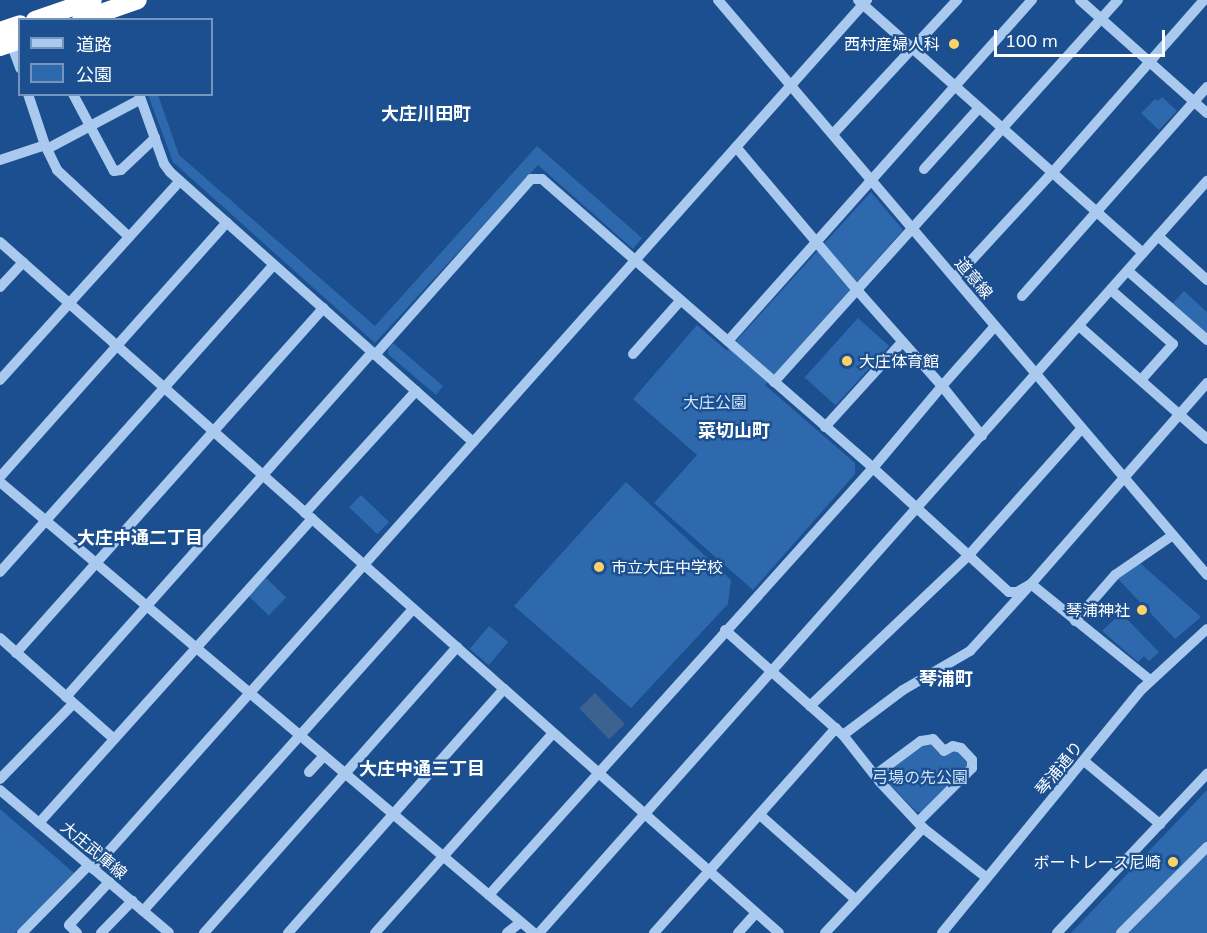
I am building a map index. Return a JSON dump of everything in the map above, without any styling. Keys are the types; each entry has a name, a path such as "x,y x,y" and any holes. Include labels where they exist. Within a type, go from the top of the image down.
{"highway":[{"path":"41,18 93,0"},
{"path":"70,9 109,10 138,0"},
{"path":"8,40 18,27"}],"street":[{"name":"道意線","path":"718,0 1207,575"},
{"path":"833,134 957,0"},
{"path":"728,341 1032,0"},
{"path":"1080,0 1207,113"},
{"path":"774,382 1004,130 1118,0"},
{"path":"955,278 1052,173 1204,0"},
{"path":"22,933 91,867 250,694 863,2 912,49 1143,253"},
{"path":"8,40 18,63"},
{"path":"1022,296 1207,87"},
{"path":"29,96 46,147 57,170 129,237"},
{"path":"75,96 114,171 121,170 155,138"},
{"path":"0,160 46,147 90,126 140,97 164,164 180,181 473,442"},
{"path":"924,169 979,108"},
{"path":"736,147 942,386 982,436"},
{"path":"0,779 262,475 531,179 542,179 873,468 915,509 1009,592 1017,592 1032,584"},
{"path":"0,380 180,181"},
{"path":"539,933 1207,181"},
{"path":"0,477 226,222"},
{"path":"1158,236 1207,280"},
{"path":"0,242 778,933"},
{"path":"0,287 22,262"},
{"path":"0,572 274,265"},
{"path":"1128,271 1207,340"},
{"path":"1111,290 1173,344 1141,380"},
{"path":"633,354 681,300"},
{"path":"16,653 323,308"},
{"path":"489,895 873,468 995,326"},
{"path":"1079,326 1207,439"},
{"path":"825,427 902,342"},
{"path":"654,933 760,815 839,732 903,690 970,651 1032,584 1207,383"},
{"path":"39,824 196,648 416,391"},
{"path":"810,706 968,556 1082,429"},
{"path":"0,482 534,933"},
{"path":"1075,621 1115,576 1173,536"},
{"path":"1032,584 1150,680"},
{"path":"143,911 413,609"},
{"name":"琴浦通り","path":"942,933 1150,680 1207,629"},
{"path":"725,630 839,732 920,825 987,878"},
{"path":"0,638 114,739"},
{"path":"204,933 457,647"},
{"path":"288,933 504,689"},
{"path":"375,933 553,733"},
{"path":"825,933 972,768 972,760 961,748 953,746 944,751 933,739 921,741 875,776"},
{"path":"306,770 321,754"},
{"path":"1084,761 1160,824"},
{"path":"1057,933 1207,774"},
{"name":"大庄武庫線","path":"0,790 169,933"},
{"path":"760,815 856,900"},
{"path":"1121,933 1207,847"},
{"path":"77,933 69,925 109,882"},
{"path":"101,933 132,901"},
{"path":"738,933 756,913"},
{"path":"507,933 520,922"}],"green space":[{"path":"148,96 158,96 179,155 375,326 537,146 642,238 633,249 538,165 375,343 173,162"},
{"path":"1162,97 1177,111 1159,130 1141,113 1155,99 1158,101"},
{"name":"大庄公園","path":"871,192 903,230 765,385 855,463 855,474 753,590 654,503 697,455 633,399 697,325 727,351"},
{"path":"1184,291 1207,312 1207,335 1172,304"},
{"name":"大庄体育館","path":"858,318 889,346 836,406 804,377"},
{"path":"393,343 443,386 436,395 388,354 388,349"},
{"path":"626,482 731,580 728,604 631,708 514,606"},
{"path":"361,495 389,522 377,534 349,507"},
{"path":"1140,563 1201,617 1175,639 1118,579"},
{"path":"266,578 286,597 269,615 249,596"},
{"path":"1121,613 1159,652 1149,661 1144,656 1138,662 1102,631"},
{"path":"489,626 508,642 489,665 470,649"},
{"name":"弓場の先公園","path":"922,743 958,750 967,759 967,766 924,812 917,812 882,777"},
{"name":"ボートレース尼崎","path":"1207,790 1207,933 1071,933"},
{"path":"0,809 74,873 15,933 0,933"}],"shaded area":[{"path":"595,693 625,724 609,739 579,708"}],"place":[{"name":"西村産婦人科","path":"954,44"},
{"name":"大庄体育館","path":"847,361"},
{"name":"市立大庄中学校","path":"599,567"},
{"name":"琴浦神社","path":"1142,610"},
{"name":"ボートレース尼崎","path":"1173,862"}],"district":[{"name":"大庄川田町","path":"426,114"},
{"name":"菜切山町","path":"734,431"},
{"name":"大庄中通二丁目","path":"140,538"},
{"name":"琴浦町","path":"946,679"},
{"name":"大庄中通三丁目","path":"422,769"}]}
